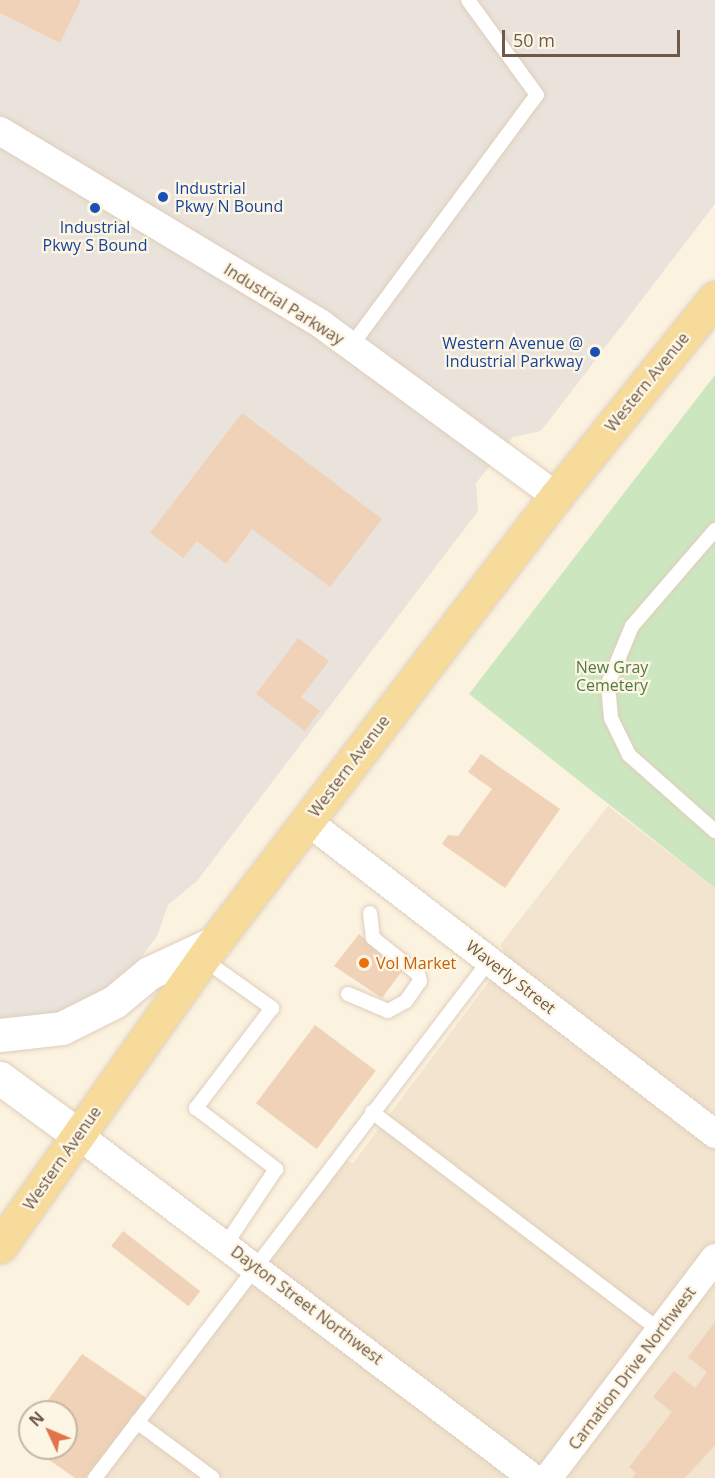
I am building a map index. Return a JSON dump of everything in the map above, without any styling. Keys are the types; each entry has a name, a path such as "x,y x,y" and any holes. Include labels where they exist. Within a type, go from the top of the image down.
{"main road":[{"name":"Western Avenue","path":"0,1246 209,951 307,821 555,496 715,298"},
{"path":"0,1035 62,1028 114,1002 149,973 209,951"},
{"path":"0,1078 78,1135"}],"street":[{"name":"Industrial Parkway","path":"0,131 351,346 555,496"},
{"name":"Waverly Street","path":"307,821 715,1134"},
{"name":"Dayton Street Northwest","path":"78,1135 255,1265 533,1478"},
{"name":"Carnation Drive Northwest","path":"548,1478 715,1258"}],"lane":[{"path":"351,346 537,95 468,0"},
{"path":"715,530 632,626 608,684 611,718 629,755 715,831"},
{"path":"348,994 388,1011 406,1001 420,981 418,974 373,938 370,913"},
{"path":"209,951 272,1008 196,1108 276,1169 226,1244"},
{"path":"95,1478 372,1112 475,986 489,961"},
{"path":"372,1112 660,1331"},
{"path":"137,1422 213,1478"}],"shaded area":[{"path":"0,0 715,0 715,204 541,431 513,437 476,483 478,511 197,881 168,905 157,936 128,975 58,1016 0,1022"},
{"path":"608,806 715,888 715,1478 102,1478 344,1160 353,1163 506,959 501,944"}],"green space":[{"name":"New Gray Cemetery","path":"715,375 715,888 469,694"}],"building":[{"path":"0,0 81,0 60,43 0,13"},
{"path":"242,413 382,519 330,587 252,529 226,564 197,541 183,558 150,533"},
{"path":"298,638 329,661 301,697 320,711 305,731 256,694"},
{"path":"481,754 560,809 505,888 442,844 448,835 458,836 492,789 468,772"},
{"name":"Vol Market","path":"359,934 402,971 382,998 334,966"},
{"path":"315,1025 376,1071 317,1149 256,1103"},
{"path":"123,1231 200,1291 189,1306 111,1246"},
{"path":"715,1322 715,1445 685,1478 632,1478 636,1473 629,1467 672,1412 653,1397 674,1371 695,1388 707,1372 688,1357"},
{"path":"82,1354 148,1399 85,1478 75,1478 49,1460 78,1460 78,1400 48,1400"}],"place":[{"name":"Industrial Pkwy N Bound","path":"163,197"},
{"name":"Industrial Pkwy S Bound","path":"95,208"},
{"name":"Western Avenue @ Industrial Parkway","path":"595,352"},
{"name":"Vol Market","path":"364,963"}]}
